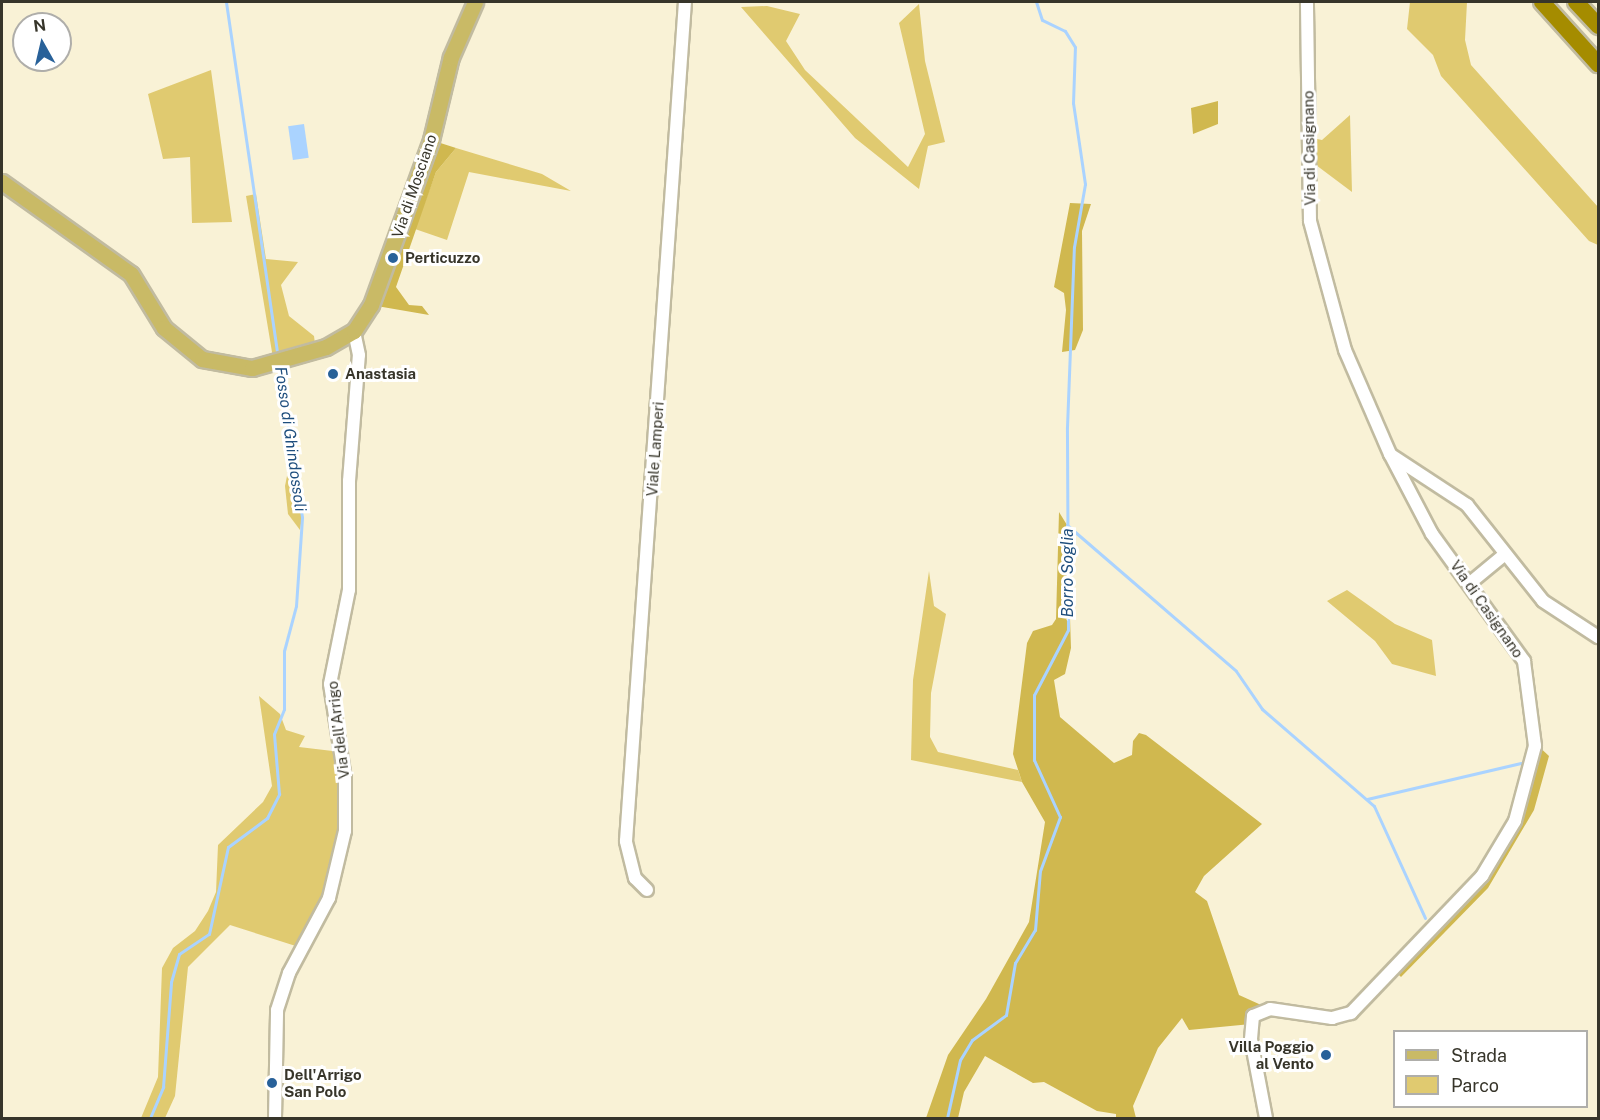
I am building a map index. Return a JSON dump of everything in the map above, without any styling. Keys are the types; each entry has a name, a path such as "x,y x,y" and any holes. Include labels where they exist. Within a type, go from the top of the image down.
{"highway":[{"path":"1542,2 1599,64"},
{"path":"1576,2 1599,26"}],"main road":[{"name":"Via di Mosciano","path":"2,182 132,274 164,328 188,351 219,365 239,368 280,362 326,348 354,331 374,297 431,140 451,57 475,2"}],"street":[{"name":"Viale Lamperi","path":"647,890 636,878 626,841 685,2"},
{"name":"Via di Casignano","path":"1266,1119 1251,1039 1253,1016 1270,1009 1332,1018 1351,1013 1482,876 1515,821 1533,767 1529,679 1524,661 1432,534 1390,454 1345,350 1313,240 1307,2"},
{"name":"Via dell'Arrigo","path":"275,1119 277,1010 289,973 328,898 345,831 345,779 330,684 349,590 349,481 359,355 354,331"},
{"path":"1390,454 1467,505 1543,601 1599,638"},
{"path":"1470,584 1505,554"}],"green space":[{"path":"1410,2 1467,2 1465,40 1471,65 1598,207 1598,245 1589,241 1441,76 1433,55 1407,29"},
{"path":"919,4 925,61 945,142 928,146 919,189 855,138 741,7 767,6 800,14 786,41 805,70 908,167 925,134 899,23"},
{"path":"211,70 232,222 192,223 190,157 163,159 148,94"},
{"path":"1350,115 1352,192 1308,159 1308,137 1322,140"},
{"path":"456,148 542,174 571,191 469,172 447,240 415,229 436,172"},
{"path":"256,194 266,259 298,262 281,285 289,316 314,336 316,351 274,364 246,196"},
{"path":"294,464 302,517 300,530 288,514 285,486 289,466"},
{"path":"929,571 934,606 946,614 931,693 930,737 938,752 1018,770 1022,782 911,760 913,680"},
{"path":"1347,590 1395,624 1432,640 1436,676 1392,664 1375,641 1327,601"},
{"path":"259,696 280,714 286,730 305,736 299,747 341,752 345,831 329,898 302,948 230,925 188,967 175,1096 165,1118 141,1118 158,1077 162,968 173,948 195,931 208,911 216,892 218,845 263,802 272,786"}],"shaded area":[{"path":"1218,101 1218,124 1193,134 1191,108"},
{"path":"431,140 456,148 436,172 396,287 409,305 422,306 429,315 371,305"},
{"path":"1070,203 1091,204 1082,231 1083,330 1075,350 1062,352 1066,310 1064,293 1054,287"},
{"path":"1059,512 1067,525 1071,648 1065,674 1054,680 1060,717 1114,763 1132,755 1133,741 1139,733 1146,735 1262,824 1204,876 1195,892 1207,901 1239,995 1270,1009 1251,1024 1189,1030 1182,1018 1158,1048 1133,1106 1136,1118 1116,1118 1116,1114 1097,1111 1044,1082 1033,1083 985,1056 964,1092 958,1118 926,1118 948,1055 986,999 1029,922 1045,822 1022,782 1013,754 1027,643 1033,631 1052,625 1056,619"},
{"path":"1534,742 1549,756 1534,810 1488,888 1401,977 1393,969 1482,876 1515,821"}],"water":[{"path":"304,124 309,158 293,160 288,126"}],"waterway":[{"name":"Fosso di Ghindossoli","path":"226,2 278,357"},
{"name":"Borro Soglia","path":"947,1118 960,1060 972,1040 1006,1015 1015,963 1035,930 1040,871 1060,817 1034,760 1034,695 1068,630 1067,427 1074,247 1085,184 1073,103 1075,47 1065,31 1042,20 1036,2"},
{"name":"Fosso di Ghindossoli","path":"150,1118 163,1087 171,982 179,954 209,934 228,847 267,818 279,794 274,734 284,709 284,651 296,606 302,517 279,366"},
{"path":"1067,525 1236,671 1262,709 1374,806 1425,918"},
{"path":"1367,799 1521,763"}],"place":[{"name":"Perticuzzo","path":"393,258"},
{"name":"Anastasia","path":"333,374"},
{"name":"Villa Poggio al Vento","path":"1326,1055"},
{"name":"Dell'Arrigo San Polo","path":"272,1083"}]}
